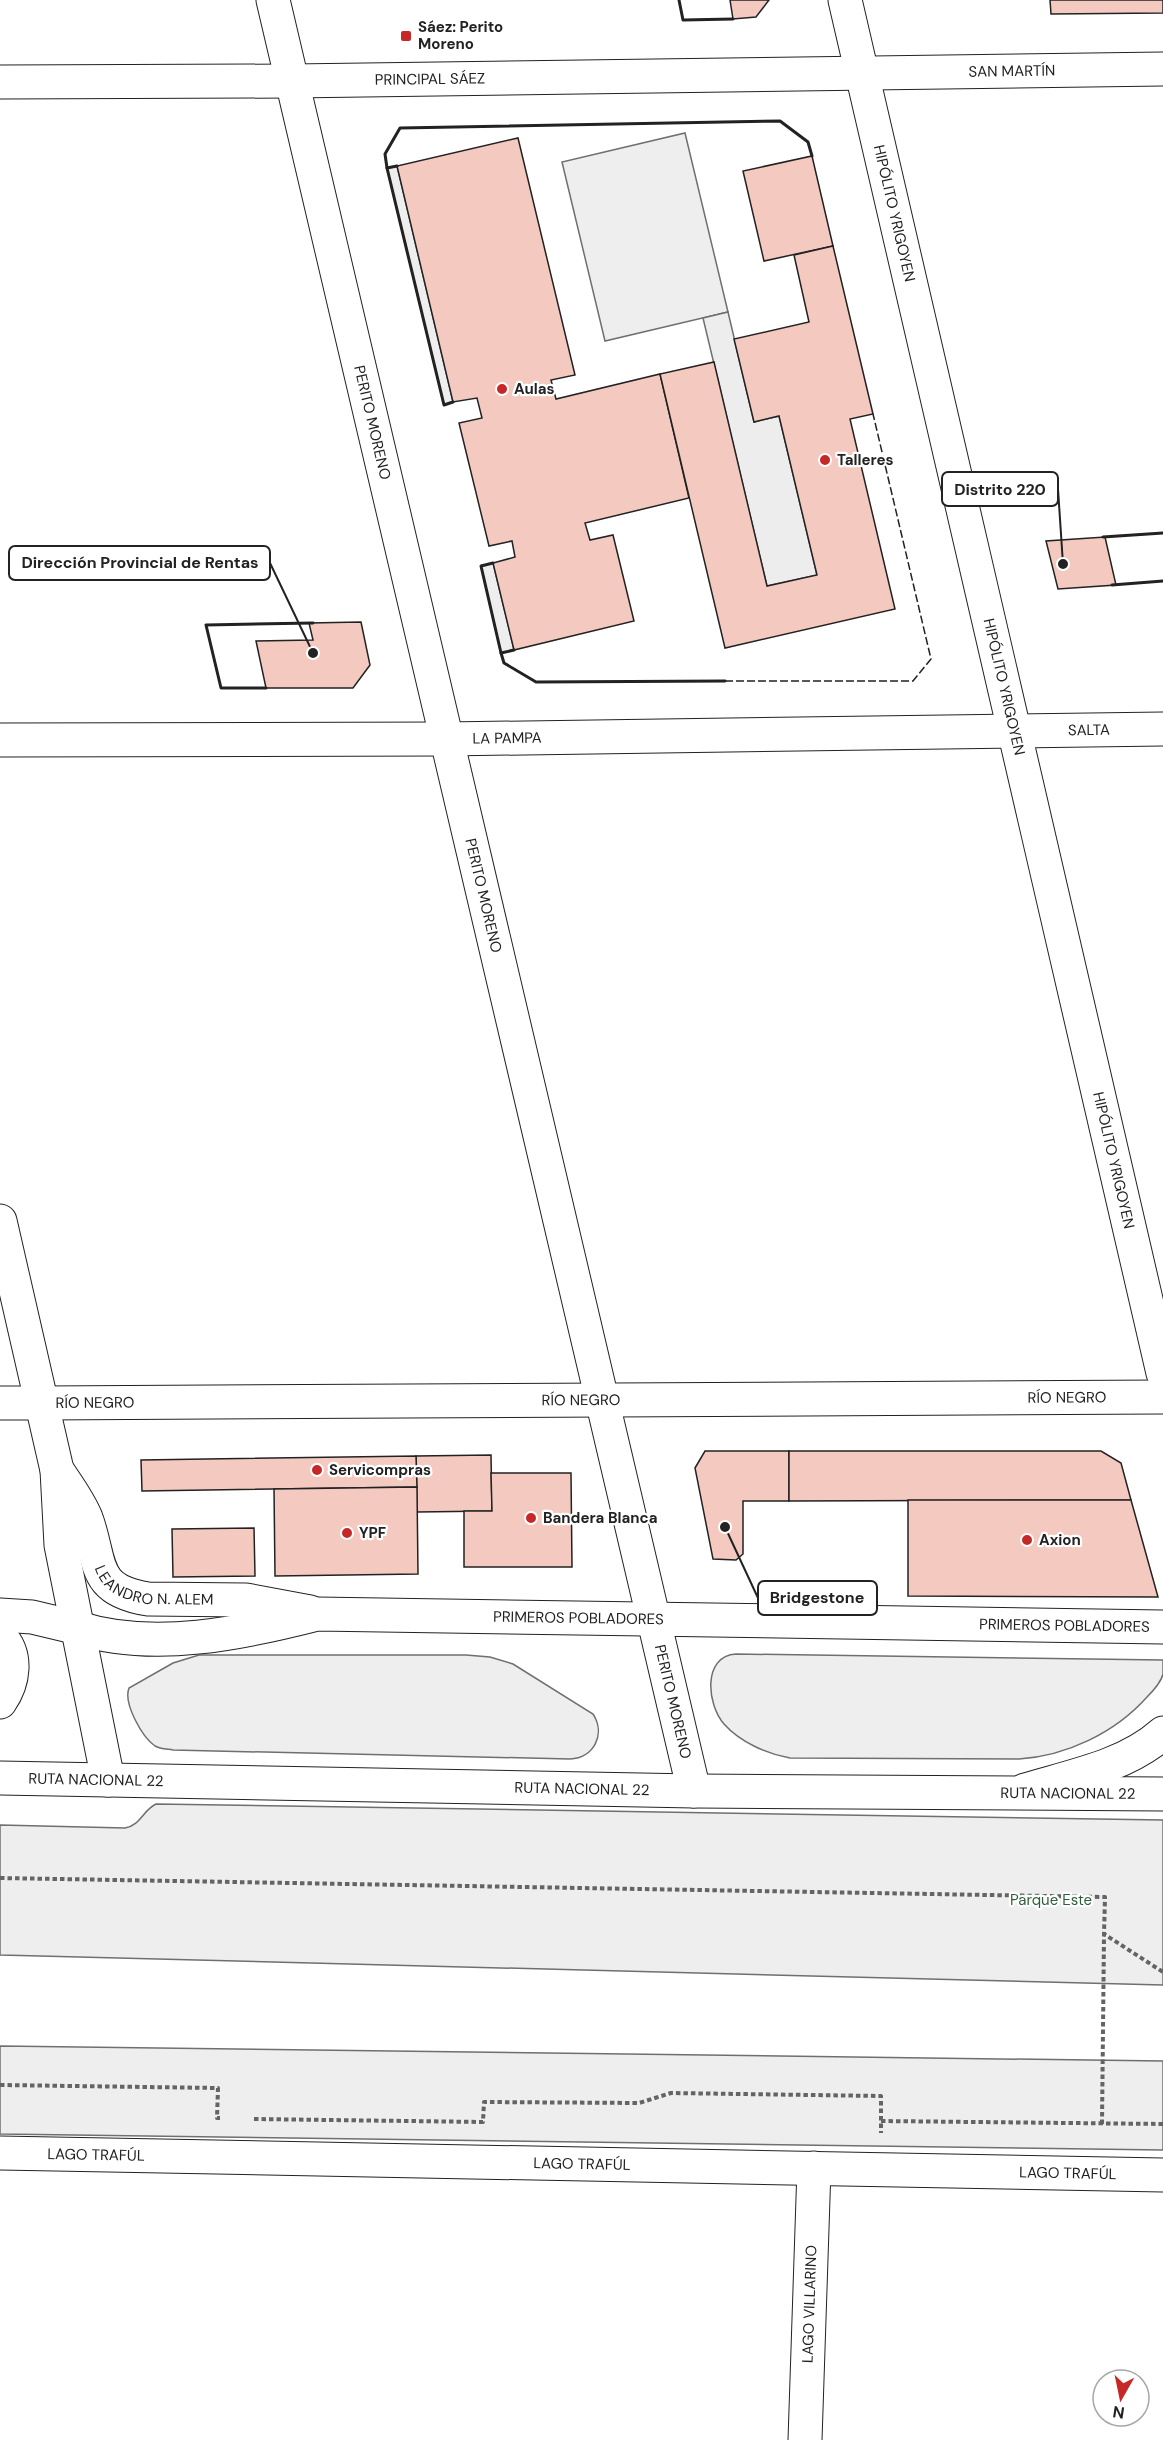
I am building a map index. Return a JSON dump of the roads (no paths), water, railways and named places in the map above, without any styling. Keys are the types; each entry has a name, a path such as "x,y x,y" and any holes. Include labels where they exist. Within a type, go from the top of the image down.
{"main road":[{"name":"PERITO MORENO","path":"273,0 694,1791"},
{"name":"HIPÓLITO YRIGOYEN","path":"844,0 1163,1373"},
{"name":"SAN MARTÍN","path":"862,73 1163,69"},
{"name":"PRINCIPAL SÁEZ","path":"0,82 292,81 862,73"},
{"name":"SALTA","path":"1014,730 1163,729"},
{"name":"LA PAMPA","path":"0,740 446,739 1014,730"},
{"name":"LEANDRO N. ALEM","path":"0,1221 57,1470 61,1545 108,1780"},
{"name":"RÍO NEGRO","path":"0,1403 1163,1397"},
{"name":"LEANDRO N. ALEM","path":"57,1470 87,1521 99,1569 107,1581 118,1590 148,1599 246,1600 317,1614"},
{"name":"PRIMEROS POBLADORES","path":"0,1615 32,1617 120,1639 219,1635 260,1629 317,1614 1163,1627"},
{"path":"0,1636 9,1650 12,1669 8,1689 0,1702"},
{"path":"1018,1792 1110,1764 1142,1749 1163,1733"},
{"name":"RUTA NACIONAL 22","path":"0,1779 694,1791 1163,1794"},
{"name":"LAGO TRAFÚL","path":"0,2153 1163,2175"},
{"name":"LAGO VILLARINO","path":"805,2440 814,2168"}],"place":[{"name":"Sáez: Perito Moreno","path":"406,36"},
{"name":"Aulas","path":"502,389"},
{"name":"Talleres","path":"825,460"},
{"name":"Distrito 220","path":"1063,564"},
{"name":"Dirección Provincial de Rentas","path":"313,653"},
{"name":"Servicompras","path":"317,1470"},
{"name":"Bandera Blanca","path":"531,1518"},
{"name":"Bridgestone","path":"725,1527"},
{"name":"YPF","path":"347,1533"},
{"name":"Axion","path":"1027,1540"}],"park label":[{"name":"Parque Este","path":"1051,1900"}]}
